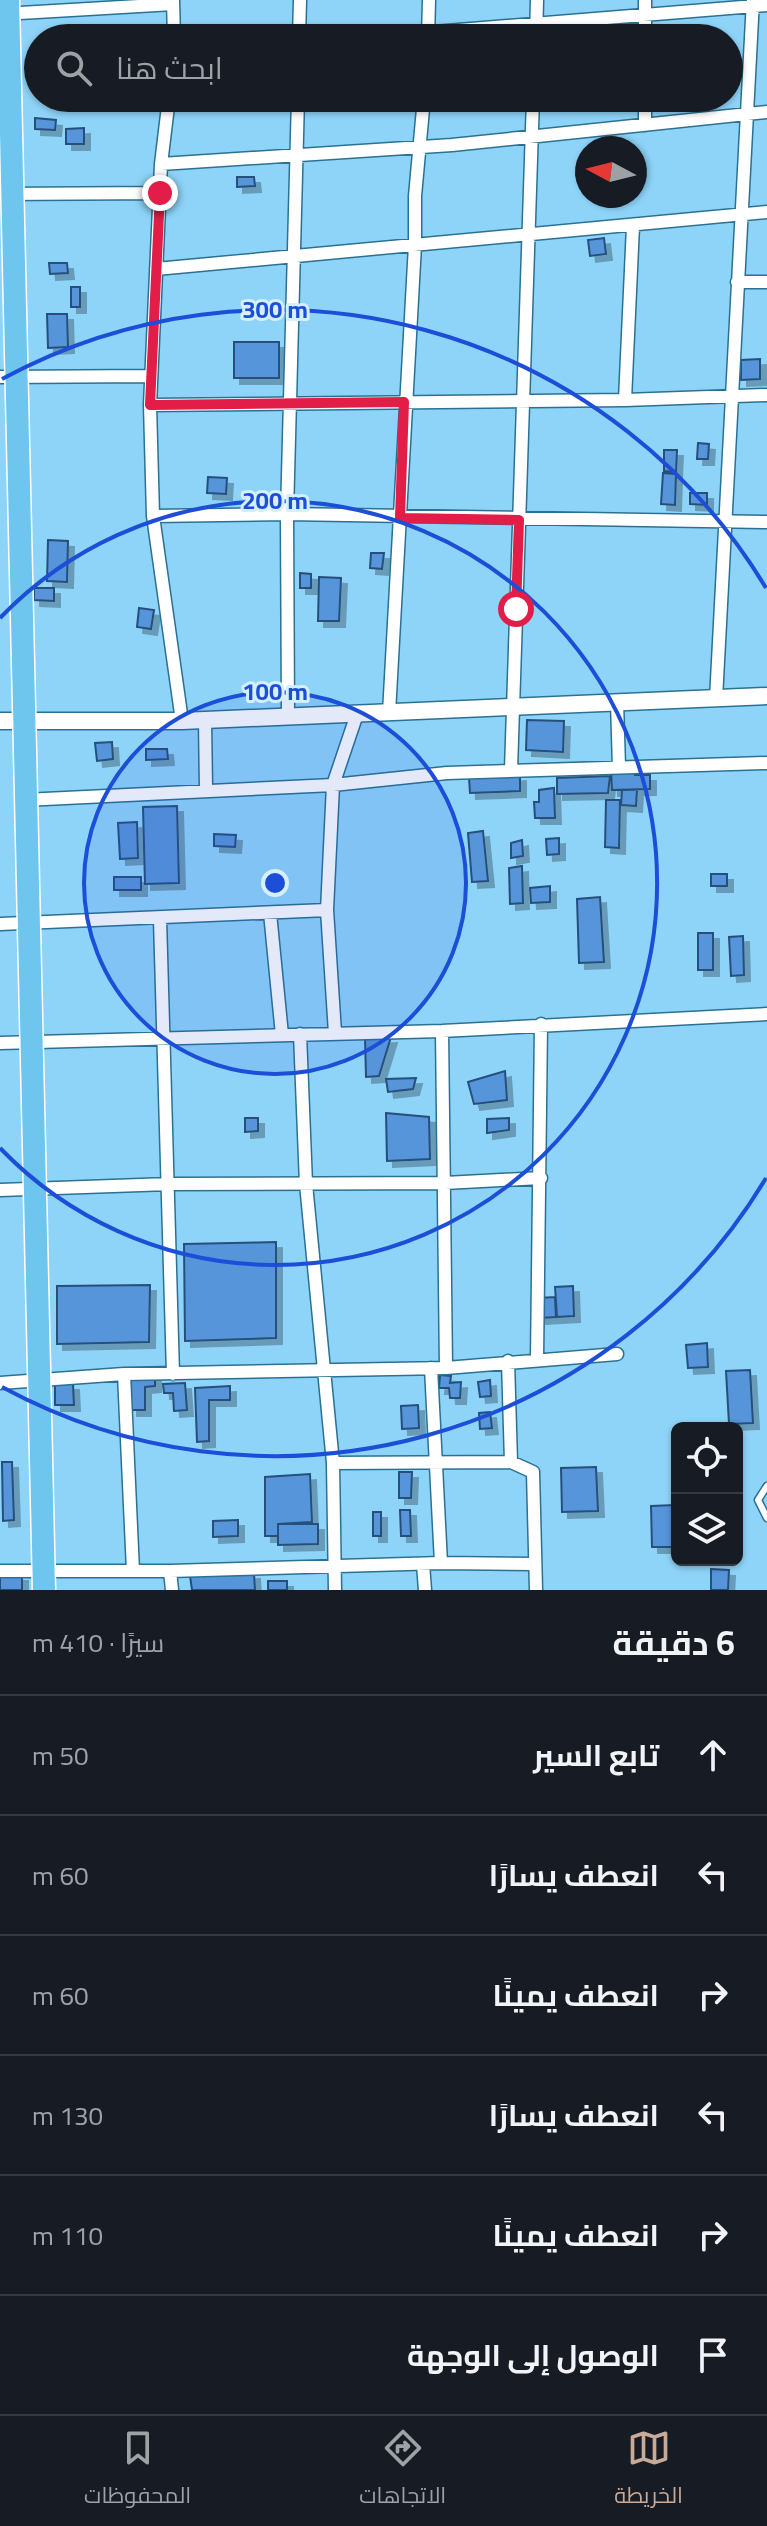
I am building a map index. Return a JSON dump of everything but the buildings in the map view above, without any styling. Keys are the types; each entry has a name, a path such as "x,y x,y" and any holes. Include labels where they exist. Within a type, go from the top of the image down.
{"highway":[{"path":"6,9 9,377 26,721 24,800 29,1043 42,1382 44,1580"}],"street":[{"path":"299,24 300,0"},
{"path":"428,24 429,0"},
{"path":"537,0 536,24 753,3 767,5"},
{"path":"644,24 645,0"},
{"path":"6,9 173,2 174,24"},
{"path":"716,699 753,3"},
{"path":"167,112 161,164 150,405 153,516 182,721"},
{"path":"288,717 287,514 298,112"},
{"path":"389,713 415,245 415,196 423,112"},
{"path":"511,770 533,112"},
{"path":"645,112 645,125"},
{"path":"161,164 421,147 767,112"},
{"path":"7,194 160,193"},
{"path":"156,269 767,212"},
{"path":"625,400 633,226"},
{"path":"737,282 767,282"},
{"path":"9,377 151,376"},
{"path":"150,405 291,401 625,400 767,395"},
{"path":"153,516 287,514 767,522"},
{"path":"0,721 182,721 767,696"},
{"path":"617,702 619,767"},
{"path":"335,1033 327,910 333,785 357,714"},
{"path":"205,720 206,789"},
{"path":"24,800 333,785 511,770 767,763"},
{"path":"0,924 327,910"},
{"path":"270,913 282,1035"},
{"path":"160,919 173,1374"},
{"path":"0,1043 442,1031 767,1014"},
{"path":"537,1359 541,1024"},
{"path":"442,1031 446,1368"},
{"path":"300,1034 306,1184 333,1463 335,1590"},
{"path":"0,1190 169,1184 445,1183 541,1178"},
{"path":"0,1383 124,1374 446,1368 617,1354"},
{"path":"508,1361 511,1462"},
{"path":"431,1368 441,1563"},
{"path":"124,1374 133,1571"},
{"path":"333,1463 511,1462 533,1472 536,1590"},
{"path":"0,1571 44,1580 133,1571 441,1563 535,1564"},
{"path":"423,1564 425,1590"},
{"path":"170,1571 172,1590"}],"lane":[{"path":"767,1486 758,1500 767,1518"}],"route":[{"path":"160,193 150,405 404,402 400,518 519,520 516,609"}]}
